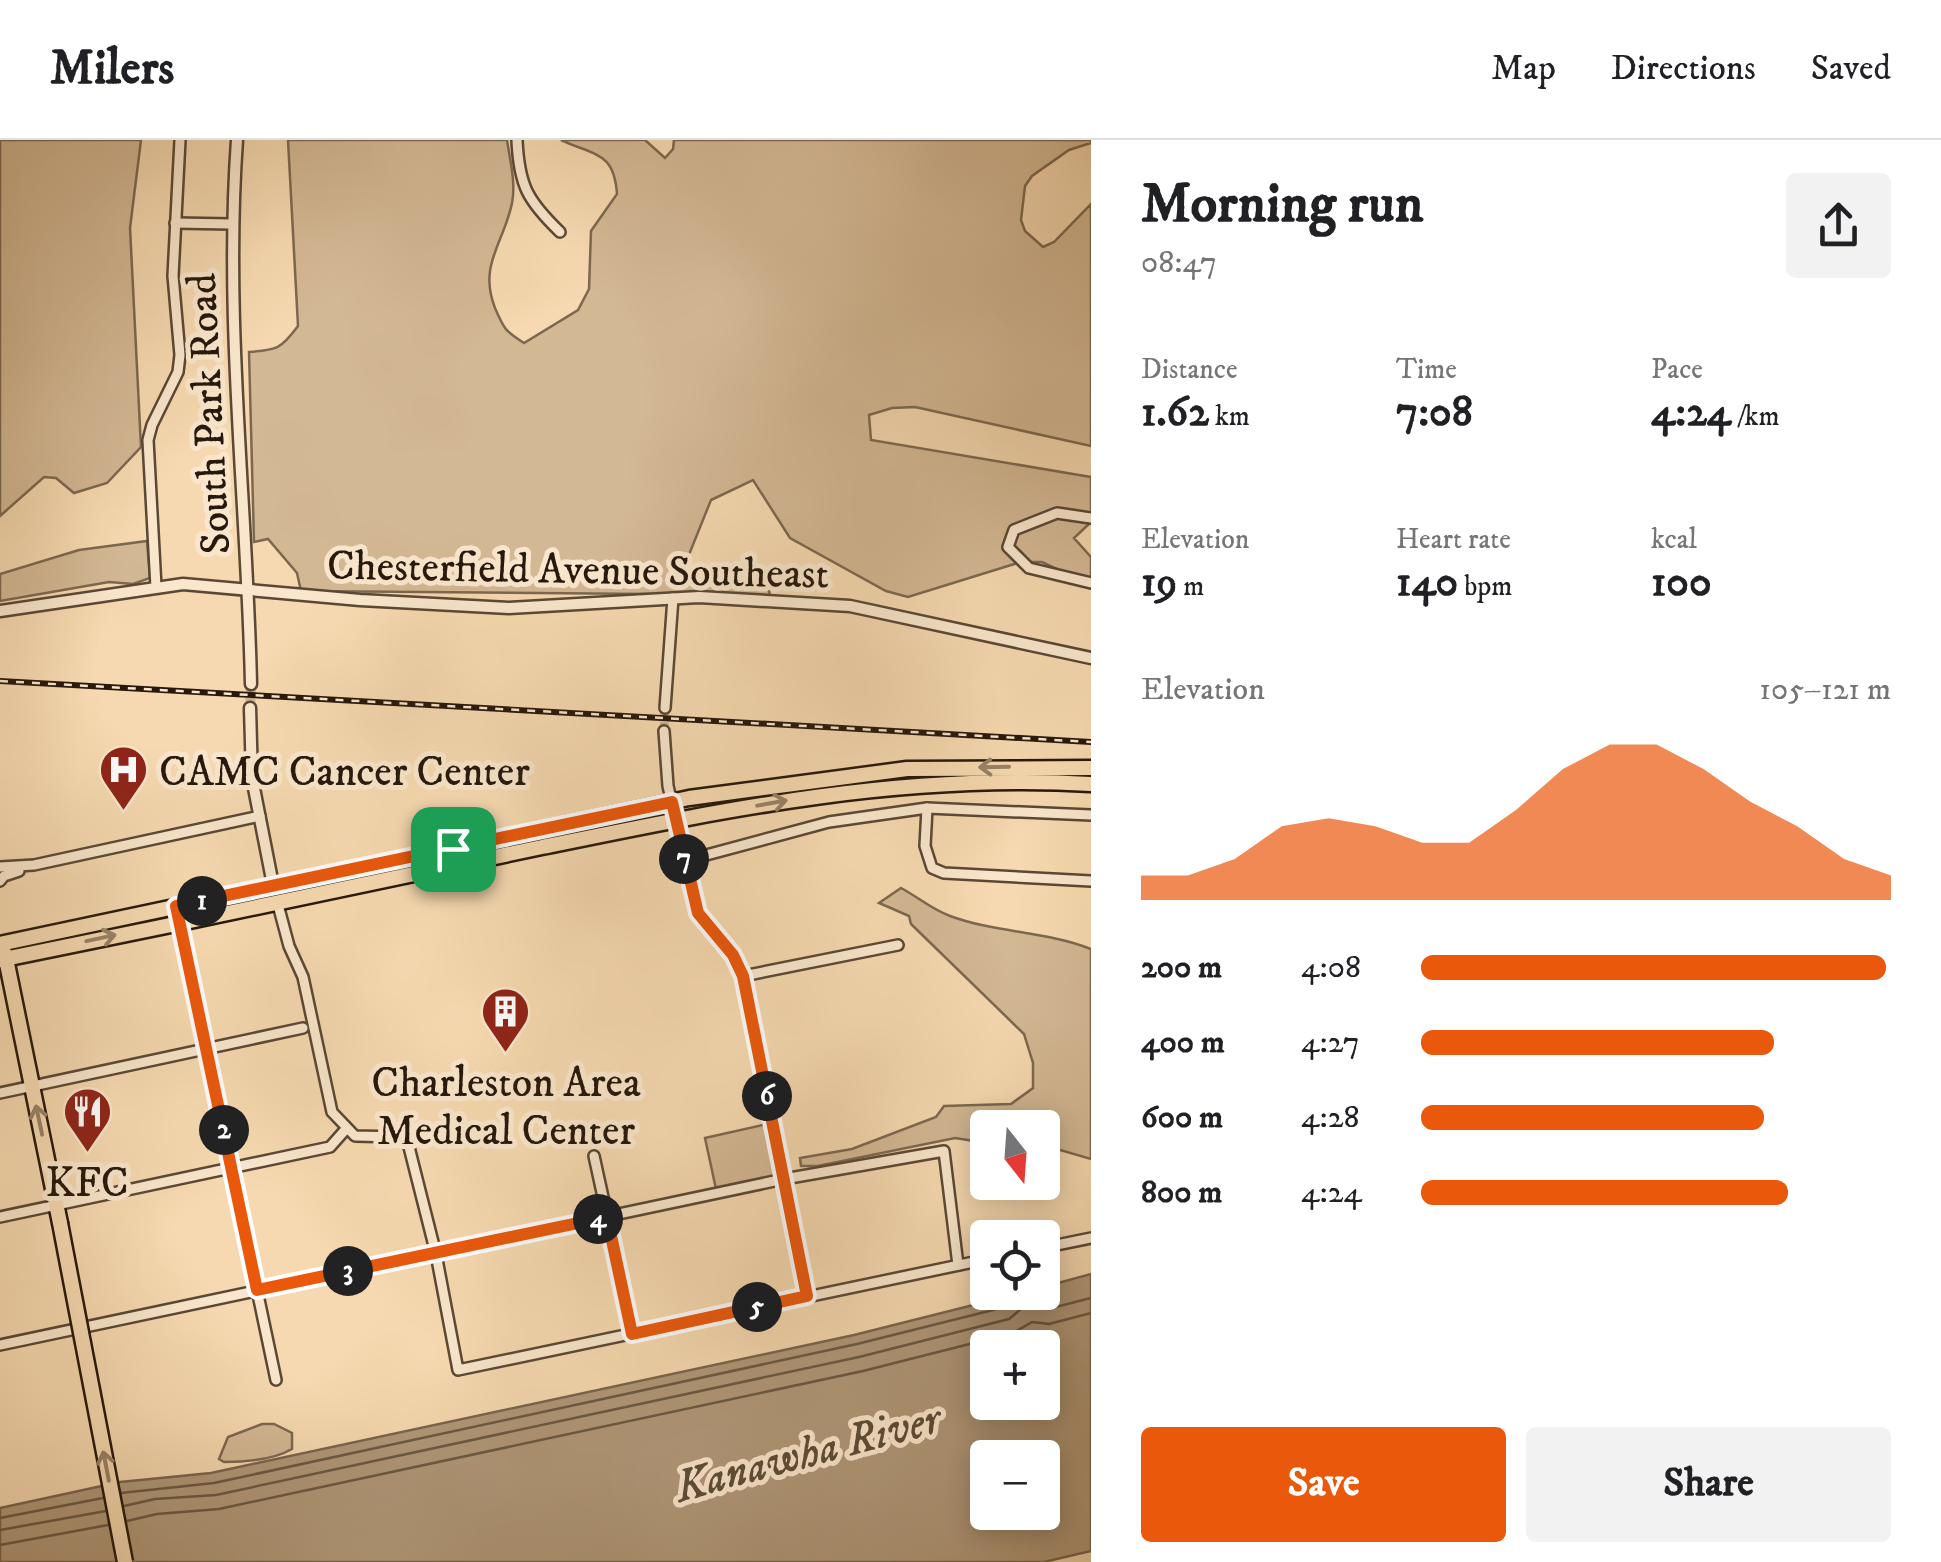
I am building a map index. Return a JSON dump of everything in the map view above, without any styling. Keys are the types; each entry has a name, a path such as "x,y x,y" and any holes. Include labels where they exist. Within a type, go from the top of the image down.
{"main road":[{"path":"125,1562 1,940 178,913 672,802 792,783 907,770 1091,768"},
{"path":"275,893 836,792 948,782 1091,784"},
{"path":"3,960 178,913"}],"street":[{"path":"156,587 148,440 175,378 180,355 173,276 180,140"},
{"name":"South Park Road","path":"238,140 231,224 232,299 251,684"},
{"path":"517,140 532,205 560,232"},
{"path":"175,223 231,224"},
{"path":"1091,518 1057,513 1014,530 1008,547 1029,568 1091,583"},
{"name":"Chesterfield Avenue Southeast","path":"0,610 183,584 447,606 518,608 699,597 850,606 1091,658"},
{"path":"665,708 674,598"},
{"path":"250,708 249,747 275,893 289,946 303,976 329,1103 336,1120 346,1130 364,1138 399,1137 408,1144 436,1254 458,1370 970,1263"},
{"path":"664,731 668,786 700,918 733,955 743,976 807,1296"},
{"path":"684,861 829,822 927,808 1091,815"},
{"path":"927,808 927,857 932,868 944,873 1091,880"},
{"path":"0,867 34,864 260,816"},
{"path":"0,882 4,876 28,870 34,864"},
{"path":"178,913 276,1380"},
{"path":"743,976 898,945"},
{"path":"0,1093 303,1028"},
{"path":"0,1217 330,1148 346,1130"},
{"path":"0,1345 784,1179 944,1150 958,1265"},
{"path":"594,1156 632,1334"},
{"path":"1060,1244 1091,1238"}],"shaded area":[{"path":"0,140 141,140 130,228 141,447 107,483 74,493 56,478 44,477 0,516"},
{"path":"288,140 507,140 513,195 489,279 501,321 524,343 578,310 589,289 591,231 617,194 612,170 601,157 561,140 645,140 665,158 673,149 674,140 1091,140 1032,176 1025,186 1021,220 1025,231 1043,247 1054,242 1091,204 1091,446 915,407 869,415 871,440 1091,477 1091,522 1074,538 1091,557 1091,585 1042,562 1021,562 908,597 886,591 790,538 753,480 711,500 686,562 686,575 768,587 770,595 301,591 297,573 268,539 254,542 249,352 278,347 298,326"},
{"path":"147,541 150,578 133,584 109,582 0,601 0,574 79,550"},
{"path":"901,888 950,916 1091,949 1091,1159 1060,1150 1060,1110 970,1110 970,1140 955,1138 818,1166 801,1166 800,1158 852,1149 936,1117 944,1106 1011,1104 1033,1088 1033,1063 1024,1034 911,924 909,916 879,903"},
{"path":"767,1124 778,1175 716,1189 705,1138"},
{"path":"262,1424 274,1424 292,1433 292,1449 259,1460 219,1459 228,1437"}],"water":[{"name":"Kanawha River","path":"1091,1274 1091,1551 1044,1562 0,1562 0,1508 120,1482 211,1473 854,1335 970,1306 970,1310 1060,1310 1060,1282"}],"tunnel":[{"path":"250,708 251,684"},
{"path":"664,731 665,708"}],"railway":[{"path":"0,681 1091,742"}],"place":[{"name":"CAMC Cancer Center","path":"124,812"},
{"name":"Charleston Area Medical Center","path":"506,1054"},
{"name":"KFC","path":"87,1154"}],"route":[{"path":"672,802 700,918 733,955 743,976 807,1296 632,1334 607,1217 257,1290 176,906 453,849 672,802"}]}
